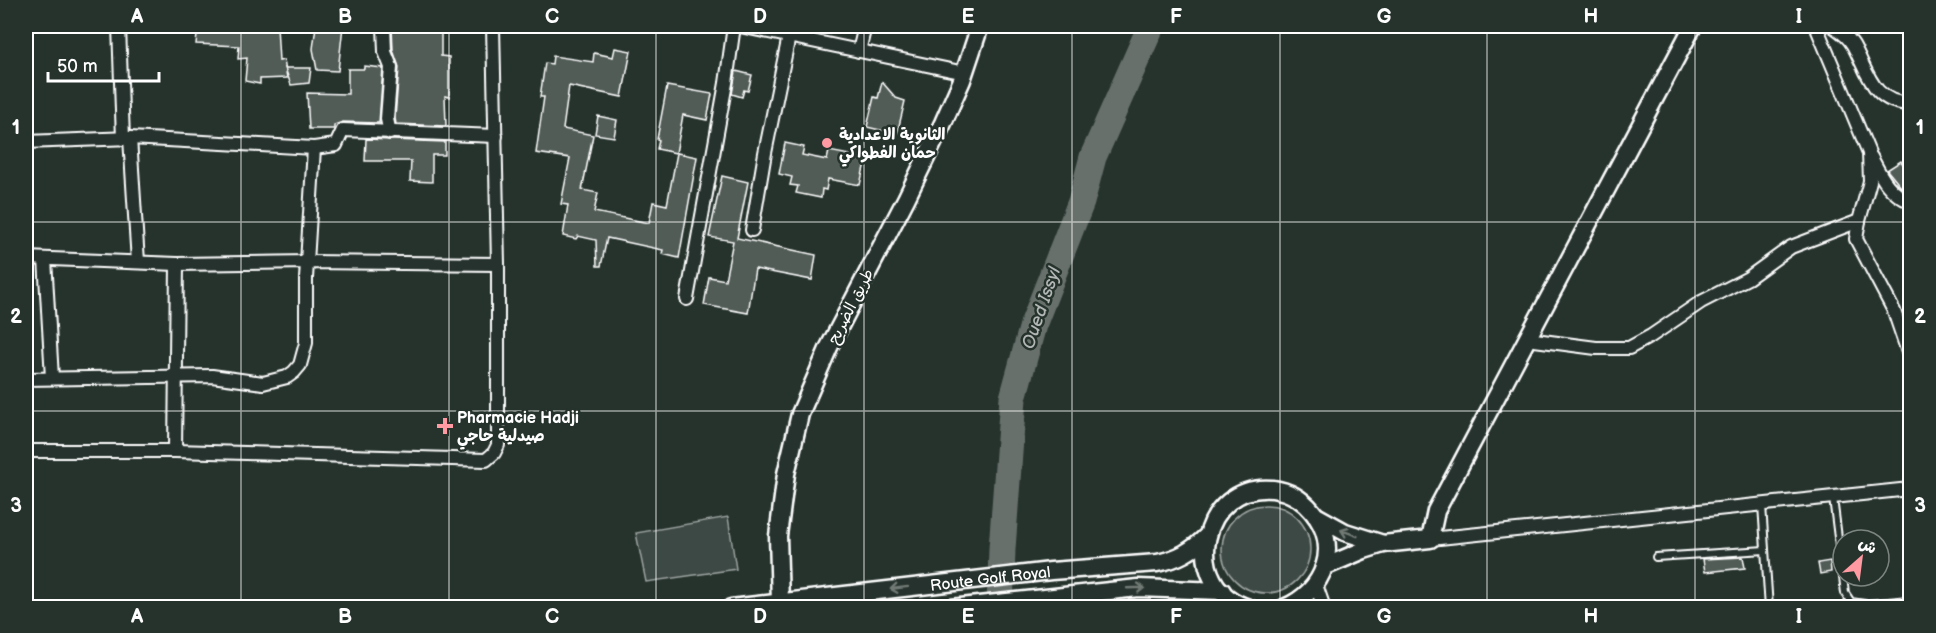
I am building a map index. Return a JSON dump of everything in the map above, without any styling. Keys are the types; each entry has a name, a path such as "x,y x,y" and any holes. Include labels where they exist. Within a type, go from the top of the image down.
{"street":[{"path":"119,26 126,139 138,262"},
{"path":"384,26 385,52 391,67 387,119 390,133"},
{"path":"26,451 175,451 486,460 494,453 498,445 498,264 493,26"},
{"path":"687,299 717,136 734,26"},
{"path":"740,26 767,28 789,36 965,73"},
{"path":"859,51 864,26"},
{"name":"طريق الضريح","path":"780,603 778,536 786,474 800,414 829,347 927,156 965,73 980,26"},
{"path":"1430,539 1436,511 1693,26"},
{"path":"1816,26 1869,153 1884,183 1902,198 1911,201"},
{"path":"1833,26 1852,43 1876,89 1888,99 1901,104 1911,104"},
{"path":"752,230 789,36"},
{"path":"26,142 126,139 314,148 336,145 343,130 496,136"},
{"path":"26,379 212,376 263,383 278,381 294,372 305,353 314,148"},
{"path":"1869,153 1870,181 1858,221 1856,239 1894,311 1911,358"},
{"path":"1527,339 1596,348 1629,348 1701,302 1748,278 1791,247 1858,221"},
{"path":"26,258 177,264 308,262 498,264"},
{"path":"45,259 52,378"},
{"path":"175,451 177,264"},
{"path":"1249,608 1222,598 1207,566 1205,551 1213,519 1238,495 1256,490 1274,489 1291,494 1306,504 1318,517 1344,532 1383,544"},
{"path":"1324,567 1383,544 1911,489"},
{"path":"1284,608 1295,603 1316,585 1324,567 1327,550 1325,533 1318,517"},
{"name":"Route Golf Royal","path":"731,608 1170,561 1186,554 1207,536"},
{"path":"1316,585 1324,608"},
{"name":"Route Golf Royal","path":"956,607 1138,588 1222,598"}],"lane":[{"path":"1833,498 1845,593 1851,602 1865,604 1911,600"},
{"path":"1762,506 1769,608"},
{"path":"1656,557 1765,550"}],"shaded area":[{"path":"1266,505 1283,509 1297,518 1306,532 1310,549 1306,566 1297,580 1283,589 1266,593 1249,589 1235,580 1226,566 1222,549 1226,532 1235,518 1249,509"},
{"path":"728,517 736,569 646,582 636,533"}],"building":[{"path":"198,26 277,26 279,61 284,60 287,78 260,79 260,84 245,81 247,58 238,59 239,46 196,44"},
{"path":"316,26 343,26 338,71 317,70 313,49"},
{"path":"392,26 441,26 441,56 449,57 449,97 445,96 446,126 396,124 399,67 393,50"},
{"path":"615,48 631,51 622,97 569,86 563,129 593,135 582,190 598,193 594,212 649,223 653,202 667,205 677,153 697,157 679,258 662,254 663,250 607,238 601,266 597,266 596,240 578,236 576,239 563,236 568,205 561,204 570,158 536,153 544,97 540,97 545,63 552,64 553,56 593,62 594,53 613,57"},
{"path":"364,66 383,68 379,123 343,122 334,125 334,129 309,129 307,93 348,94 348,69 364,69"},
{"path":"285,68 311,68 309,83 291,85"},
{"path":"736,71 752,75 748,91 744,90 742,97 732,94"},
{"path":"882,82 896,98 905,101 897,134 867,127 874,97 878,98"},
{"path":"667,86 712,94 707,120 683,115 676,153 657,149"},
{"path":"598,116 617,120 614,137 595,134"},
{"path":"366,139 445,142 445,155 432,155 432,182 410,181 411,161 365,161"},
{"path":"785,143 804,147 802,155 827,160 829,151 866,158 860,185 828,179 826,190 822,189 821,198 796,193 798,186 790,185 792,177 779,174"},
{"path":"1911,159 1911,181 1901,187 1887,170 1901,161 1903,164"},
{"path":"722,176 748,182 737,238 816,255 812,280 755,269 748,313 704,305 709,277 725,280 733,241 709,237"},
{"path":"1743,557 1745,568 1705,572 1703,559"},
{"path":"1830,561 1831,572 1820,574 1818,563"}],"waterway":[{"name":"Oued Issyl","path":"1000,608 1013,398 1033,325 1081,202 1093,157 1151,26"}],"place":[{"name":"الثانوية الاعدادية حمان الفطواكي","path":"827,143"},
{"name":"Pharmacie Hadji صيدلية حاجي","path":"445,426"}]}
